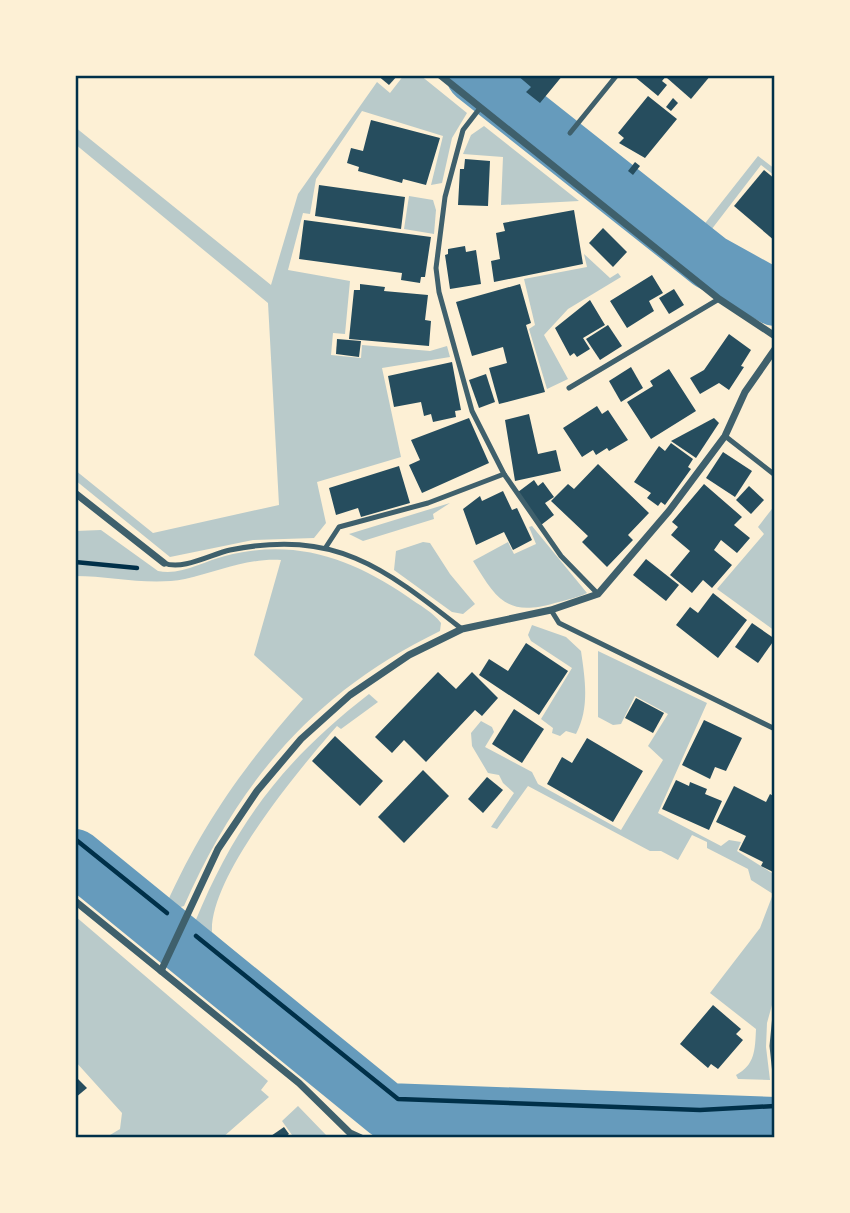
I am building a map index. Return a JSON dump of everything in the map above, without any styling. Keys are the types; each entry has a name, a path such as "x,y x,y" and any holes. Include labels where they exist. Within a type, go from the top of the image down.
{"street":[{"path":"440,75 719,299 775,336"},
{"path":"161,971 172,953 205,877 234,824 301,739 378,674 462,629 551,610 598,594 669,511 725,436 745,392 775,349"},
{"path":"75,493 164,563"},
{"path":"75,901 299,1083 350,1133 361,1138"}],"lane":[{"path":"570,133 617,75"},
{"path":"480,107 463,130 455,153 440,226 436,268 439,292 472,411 504,474 561,556 598,594"},
{"path":"569,388 719,299"},
{"path":"725,436 775,475"},
{"path":"326,547 339,527 428,503 504,474"},
{"path":"164,563 180,564 251,546 296,543 326,547 361,560 386,574 462,629"},
{"path":"551,610 559,624 775,729"},
{"path":"775,1015 772,1046 775,1074"}],"path":[{"path":"75,562 144,568 164,563"},
{"path":"75,839 182,929 398,1099 700,1110 775,1106"}],"shaded area":[{"path":"404,75 420,75 467,113 452,138 442,183 431,185 443,136 362,111 316,179 310,214 303,213 288,270 350,281 345,334 333,333 331,355 361,358 362,345 430,351 447,346 450,357 382,368 401,457 317,482 326,523 314,538 253,540 170,557 75,480 75,470 153,533 279,505 268,303 75,144 75,127 271,285 298,194 377,82 390,93"},
{"path":"484,126 579,201 501,205 503,157 463,154 471,135"},
{"path":"580,144 695,236 758,156 775,169 775,176 761,165 708,234 748,266 775,281 775,292 714,257 576,150"},
{"path":"409,196 433,200 436,210 434,234 404,229"},
{"path":"584,254 610,278 618,273 621,277 568,309 544,335 568,379 547,389 529,329 535,325 524,279 587,267"},
{"path":"450,503 433,514 434,519 363,541 349,534"},
{"path":"775,505 775,631 717,589 764,534 758,527"},
{"path":"532,526 587,593 539,607 525,608 505,602 489,586 473,561 508,542 514,554 536,544 529,527"},
{"path":"101,530 158,571 184,570 225,556 251,551 275,549 321,555 344,562 387,583 426,609 441,623 440,631 395,655 355,682 319,711 286,744 230,818 184,906 174,909 166,906 159,917 75,849 75,829 84,843 166,905 180,875 226,796 303,699 254,655 281,560 244,563 171,581 75,576 75,531"},
{"path":"423,542 430,543 450,574 475,604 463,614 452,612 394,570 396,551"},
{"path":"532,625 566,637 581,651 585,704 576,734 566,731 560,736 552,733 553,728 541,719 572,668 531,641 528,635"},
{"path":"598,651 707,703 658,813 721,846 729,840 741,842 737,851 775,875 775,994 767,1023 766,1047 770,1080 738,1079 736,1075 747,1067 753,1056 756,1029 710,993 760,928 773,894 751,880 748,869 707,848 707,842 692,835 678,860 661,851 650,851 528,786 497,829 491,827 514,793 499,775 488,773 472,746 471,733 481,721 492,727 494,732 485,747 532,772 538,784 621,830 663,760 648,746 668,714 635,696 621,724 613,725 598,717"},
{"path":"369,694 378,702 341,729 337,726 280,795 240,854 215,909 212,932 332,1035 398,1087 717,1104 773,1101 775,1120 390,1106 191,943 199,944 204,932 195,922 211,886 246,823 266,795 312,743"},
{"path":"75,867 166,940 160,953 75,884"},
{"path":"75,916 268,1081 261,1090 269,1097 222,1138 105,1138 120,1129 122,1113 75,1061"},
{"path":"182,953 386,1117 775,1132 775,1138 433,1138 375,1131 351,1115 182,972 178,966"},
{"path":"298,1106 329,1138 289,1138 292,1135 282,1121"}],"building":[{"path":"377,75 398,75 389,85"},
{"path":"517,75 563,75 540,103 526,92 531,87"},
{"path":"667,75 662,81 667,85 658,96 635,77"},
{"path":"669,75 711,75 691,99 667,78"},
{"path":"648,96 677,119 645,158 619,143 624,138 618,133"},
{"path":"673,98 678,103 671,111 666,107"},
{"path":"371,120 440,138 426,185 403,179 402,183 358,171 359,167 347,163 351,148 363,151"},
{"path":"465,159 490,161 488,206 458,205 460,169 464,169"},
{"path":"635,162 640,166 633,175 628,171"},
{"path":"764,170 775,179 775,241 734,206"},
{"path":"319,185 405,197 401,229 315,216"},
{"path":"574,210 583,264 494,282 491,261 500,259 496,233 505,231 503,223"},
{"path":"304,220 431,237 425,277 421,277 420,283 401,280 402,273 299,259"},
{"path":"603,228 627,252 613,267 589,243"},
{"path":"465,246 466,252 476,250 481,284 450,289 445,255 448,254 448,249"},
{"path":"652,275 663,293 649,301 654,311 627,328 610,301"},
{"path":"360,284 385,287 384,291 428,295 425,320 431,321 429,346 349,339 354,290 360,290"},
{"path":"520,284 531,323 526,325 545,392 499,404 489,368 507,363 503,347 472,356 456,302"},
{"path":"674,289 684,305 669,314 659,298"},
{"path":"590,300 605,325 583,338 590,349 577,357 574,353 570,356 555,328"},
{"path":"608,325 622,346 600,360 586,339"},
{"path":"729,334 751,350 741,366 744,367 729,390 719,383 700,394 690,378 704,370"},
{"path":"337,339 361,341 359,357 336,354"},
{"path":"452,362 461,410 455,411 456,417 433,422 431,414 424,416 421,402 394,407 388,376"},
{"path":"631,367 643,388 621,402 609,381"},
{"path":"669,369 696,411 651,439 627,402 653,386 650,381"},
{"path":"486,374 495,402 479,408 469,380"},
{"path":"597,406 602,414 608,410 628,440 609,451 607,448 596,455 593,450 582,457 563,428"},
{"path":"529,414 538,454 556,450 561,471 515,481 505,420"},
{"path":"469,418 489,463 422,493 409,465 420,460 411,440"},
{"path":"714,418 719,423 696,458 671,441"},
{"path":"671,443 693,459 688,467 691,469 665,505 661,502 658,506 647,498 651,493 634,482 659,446 665,451"},
{"path":"723,452 752,471 735,497 706,478"},
{"path":"598,464 649,513 628,535 633,540 607,567 582,542 588,536 551,501 568,484 574,489"},
{"path":"399,466 410,503 361,517 358,508 336,515 329,488"},
{"path":"534,480 538,486 543,482 554,497 545,503 554,515 541,525 518,492"},
{"path":"704,484 742,517 734,525 750,538 737,553 721,540 714,550 732,565 712,588 703,580 692,593 670,575 690,551 671,535 678,527 672,522"},
{"path":"749,486 764,500 751,514 736,500"},
{"path":"503,491 512,510 517,508 532,540 513,550 504,532 476,545 463,509 480,496 482,501"},
{"path":"646,559 679,585 666,601 633,575"},
{"path":"713,593 747,620 718,658 676,625 690,607 698,613"},
{"path":"752,623 775,639 758,663 735,647"},
{"path":"526,643 568,671 539,715 479,675 489,659 508,671"},
{"path":"438,672 456,689 472,672 498,698 482,716 475,710 426,762 404,740 392,753 375,737"},
{"path":"636,698 664,713 653,733 625,718"},
{"path":"514,709 544,729 522,763 492,744"},
{"path":"704,720 742,738 726,771 715,767 710,779 682,765"},
{"path":"335,736 383,781 360,806 312,761"},
{"path":"587,738 643,771 613,822 547,784 562,757 572,763"},
{"path":"423,770 449,796 404,843 378,817"},
{"path":"487,777 503,790 483,813 468,799"},
{"path":"676,780 689,786 690,782 707,789 705,794 722,801 709,830 662,809"},
{"path":"734,786 766,802 770,794 775,797 775,873 761,866 763,862 739,850 746,836 716,822"},
{"path":"713,1005 741,1029 736,1034 743,1040 718,1069 711,1064 708,1068 680,1044"},
{"path":"75,1076 87,1088 75,1098"},
{"path":"284,1127 289,1134 284,1138 268,1138"}],"waterway":[{"path":"474,75 710,262 775,298"},
{"path":"75,857 387,1111 775,1125"}]}
